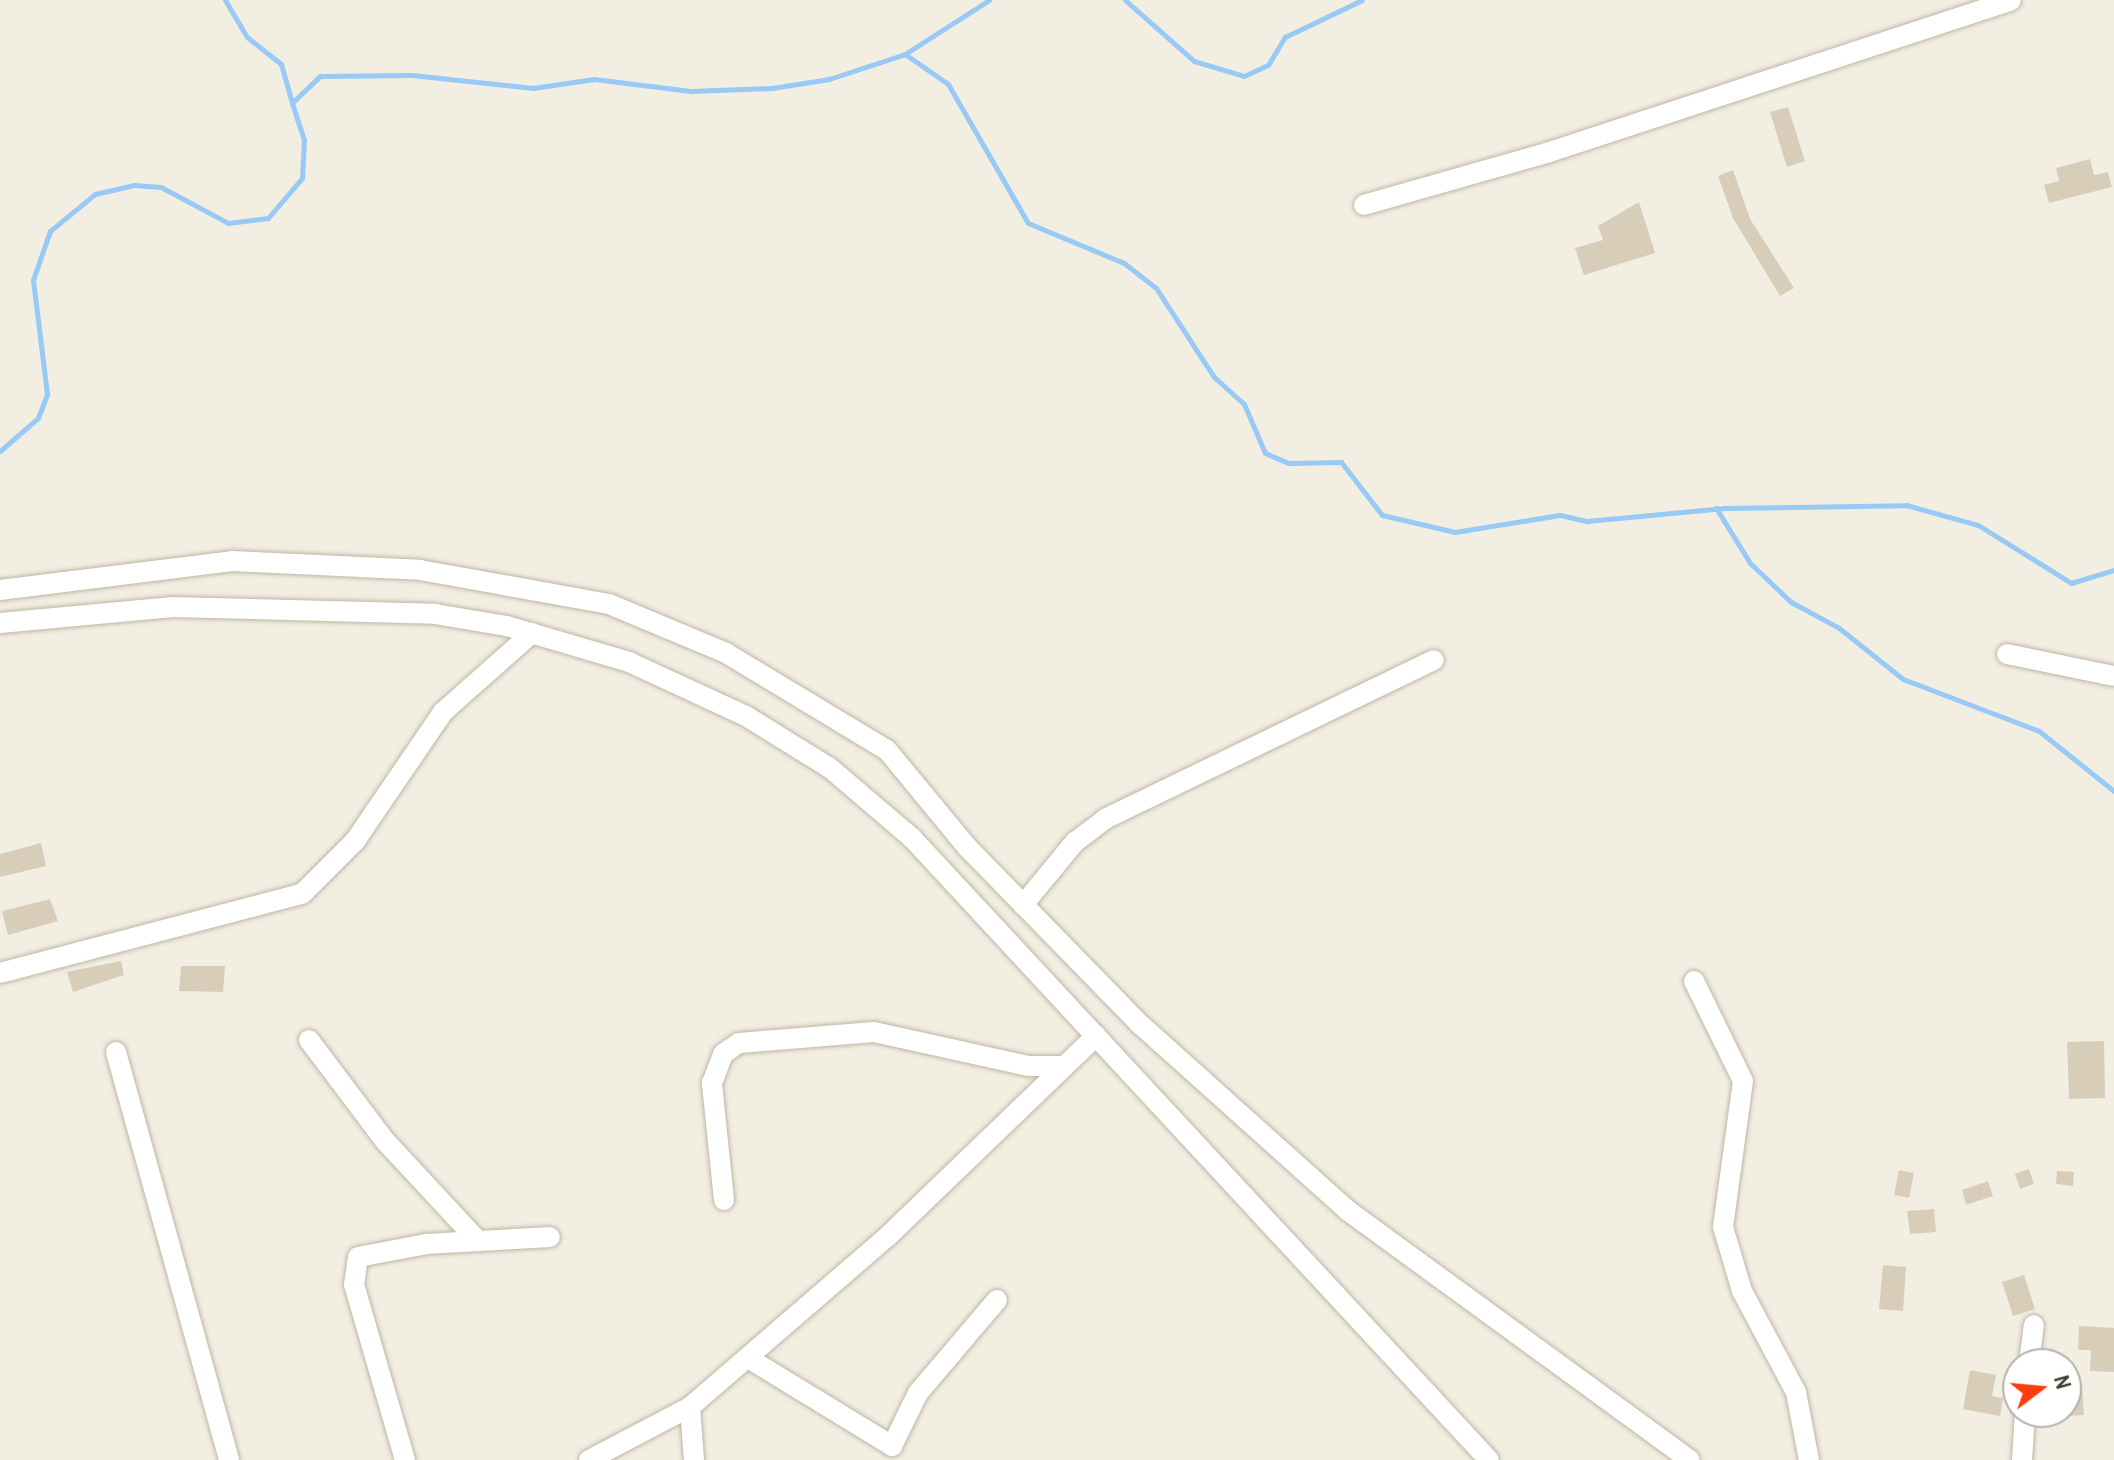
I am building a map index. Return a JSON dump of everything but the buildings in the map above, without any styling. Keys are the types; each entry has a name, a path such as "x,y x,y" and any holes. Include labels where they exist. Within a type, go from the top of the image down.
{"street":[{"path":"1364,205 1564,148 2011,0"},
{"path":"0,590 273,559 420,570 609,604 726,653 887,750 1023,905 1216,1096 1347,1210 1690,1460"},
{"path":"0,623 265,606 435,614 532,633 629,662 720,701 830,768 912,838 1489,1460"},
{"path":"0,973 302,894 355,841 443,712 532,633"},
{"path":"2007,654 2114,676"},
{"path":"1023,905 1075,842 1105,819 1434,660"},
{"path":"1694,981 1743,1081 1723,1227 1742,1291 1796,1392 1809,1460"},
{"path":"724,1200 712,1083 723,1054 739,1043 874,1032 1028,1066 1061,1066"},
{"path":"589,1460 690,1407 888,1236 1061,1066 1096,1036"},
{"path":"309,1040 386,1142 476,1239"},
{"path":"116,1052 229,1460"},
{"path":"405,1460 354,1264 365,1253 476,1239 550,1237"},
{"path":"748,1358 892,1446 918,1393 997,1300"},
{"path":"2031,1348 2034,1325"},
{"path":"690,1407 694,1460"},
{"path":"2022,1460 2024,1428"}],"waterway":[{"path":"225,0 247,37 281,64 292,103"},
{"path":"0,451 38,418 47,394 33,280 50,231 95,194 134,185 161,187 228,223 268,218 302,178 304,140 292,103 320,76 412,75 533,88 594,79 690,91 772,88 829,79 905,54 989,0"},
{"path":"1125,0 1194,61 1244,76 1268,65 1285,37 1362,0"},
{"path":"905,54 948,84 1028,223 1124,263 1156,288 1214,377 1244,404 1265,453 1288,463 1341,462 1382,515 1455,532 1560,515 1587,521 1724,508 1906,505 1978,525 2071,583 2114,570"},
{"path":"1716,508 1750,563 1791,602 1839,628 1903,679 2039,731 2114,791"}]}
